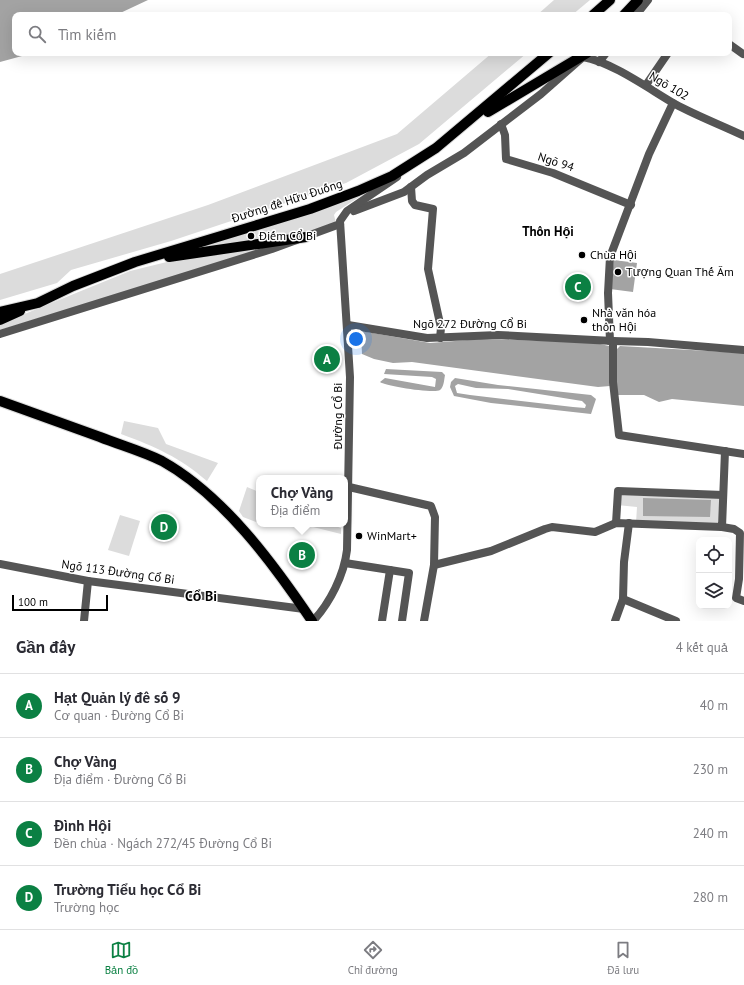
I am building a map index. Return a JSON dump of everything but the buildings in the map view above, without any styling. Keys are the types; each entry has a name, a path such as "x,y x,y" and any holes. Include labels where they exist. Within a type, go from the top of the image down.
{"main road":[{"path":"596,12 610,0"},
{"path":"627,12 638,0"},
{"name":"Đường đê Hữu Đuống","path":"0,312 38,303 73,286 135,262 310,209 358,191 410,166 436,148 546,56"},
{"path":"464,126 583,56"},
{"path":"135,262 306,237"},
{"path":"0,320 38,303"},
{"path":"0,401 146,454 184,476 232,519 282,579 312,621"}],"street":[{"path":"638,12 648,0"},
{"path":"732,46 743,54"},
{"path":"343,214 373,205 404,192 427,174 464,153 546,90 584,56"},
{"name":"Ngõ 102","path":"587,56 646,86 673,103 744,136"},
{"path":"599,62 604,56"},
{"path":"646,86 666,56"},
{"path":"673,103 649,154 631,205 610,257 608,293 612,341 613,382 619,435 744,454"},
{"name":"Ngõ 94","path":"501,124 505,136 506,159 560,176 631,205"},
{"path":"343,214 382,188 410,166"},
{"path":"411,187 412,201 415,206 433,209 428,269 441,328 440,338"},
{"name":"Đường Cổ Bi","path":"343,214 340,224 348,325 350,377 348,518"},
{"path":"0,334 272,249 340,224"},
{"name":"Ngõ 272 Đường Cổ Bi","path":"348,325 417,338 498,335 648,342 744,350"},
{"path":"722,527 725,451"},
{"path":"349,487 431,506 435,517 434,565 424,621"},
{"path":"616,523 618,491 723,495"},
{"path":"434,565 491,551 545,528 552,527 595,532 616,523 722,527 734,529 740,533 739,579 736,598 744,601"},
{"path":"616,621 623,599 624,562 629,523"},
{"name":"Đường Cổ Bi","path":"312,621 330,598 345,562 348,527"},
{"path":"345,562 409,573 402,621"},
{"name":"Ngõ 113 Đường Cổ Bi","path":"0,564 88,581 304,609"},
{"path":"382,621 390,570"},
{"path":"84,621 88,581"},
{"path":"623,599 676,621"}],"shaded area":[{"path":"0,0 148,0 122,12 12,12 12,56 22,56 0,62"},
{"path":"554,0 590,0 576,12 540,12"},
{"path":"488,56 523,56 419,144 346,183 171,241 71,270 57,283 0,300 0,274 208,205 397,134"},
{"path":"387,179 336,212 334,215 336,223 304,233 271,239 237,244 204,246"},
{"path":"275,246 0,330 0,324 130,271 175,260"},
{"path":"614,260 637,263 633,292 610,289"},
{"path":"361,331 430,343 480,339 591,342 609,346 610,386 598,387 412,362 393,363 374,359 362,354"},
{"path":"620,346 744,353 744,406 672,399 659,402 644,395 618,395 616,388 617,349"},
{"path":"386,369 442,372 445,375 444,383 440,390 436,391 391,386 380,382 385,378 435,387 436,379 432,377 384,374"},
{"path":"455,378 498,385 591,395 596,399 591,414 491,403 454,396 450,387 451,382","holes":["458,384 476,388 508,389 582,401 586,405 585,408 573,407 470,395 457,393 455,386"]},
{"path":"124,421 158,428 166,444 218,463 207,481 187,465 167,453 121,434"},
{"path":"247,487 256,491 256,522 243,517 239,511"},
{"path":"618,491 723,495 722,527 636,523 637,507 617,505"},
{"path":"643,498 711,500 710,517 643,516"},
{"path":"120,515 140,521 129,556 108,550"},
{"path":"313,527 338,527 341,528 341,534"}],"place":[{"name":"Điếm Cổ Bi","path":"251,236"},
{"name":"Chùa Hội","path":"582,255"},
{"name":"Tượng Quan Thế Âm","path":"618,272"},
{"name":"Đình Hội","path":"578,287"},
{"name":"Nhà văn hóa thôn Hội","path":"584,320"},
{"name":"Hạt Quản lý đê số 9","path":"327,359"},
{"name":"Trường Tiểu học Cổ Bi","path":"164,527"},
{"name":"WinMart+","path":"359,536"},
{"name":"Chợ Vàng","path":"302,555"}],"district":[{"name":"Thôn Hội","path":"548,231"},
{"name":"Cổ Bi","path":"201,596"}]}
